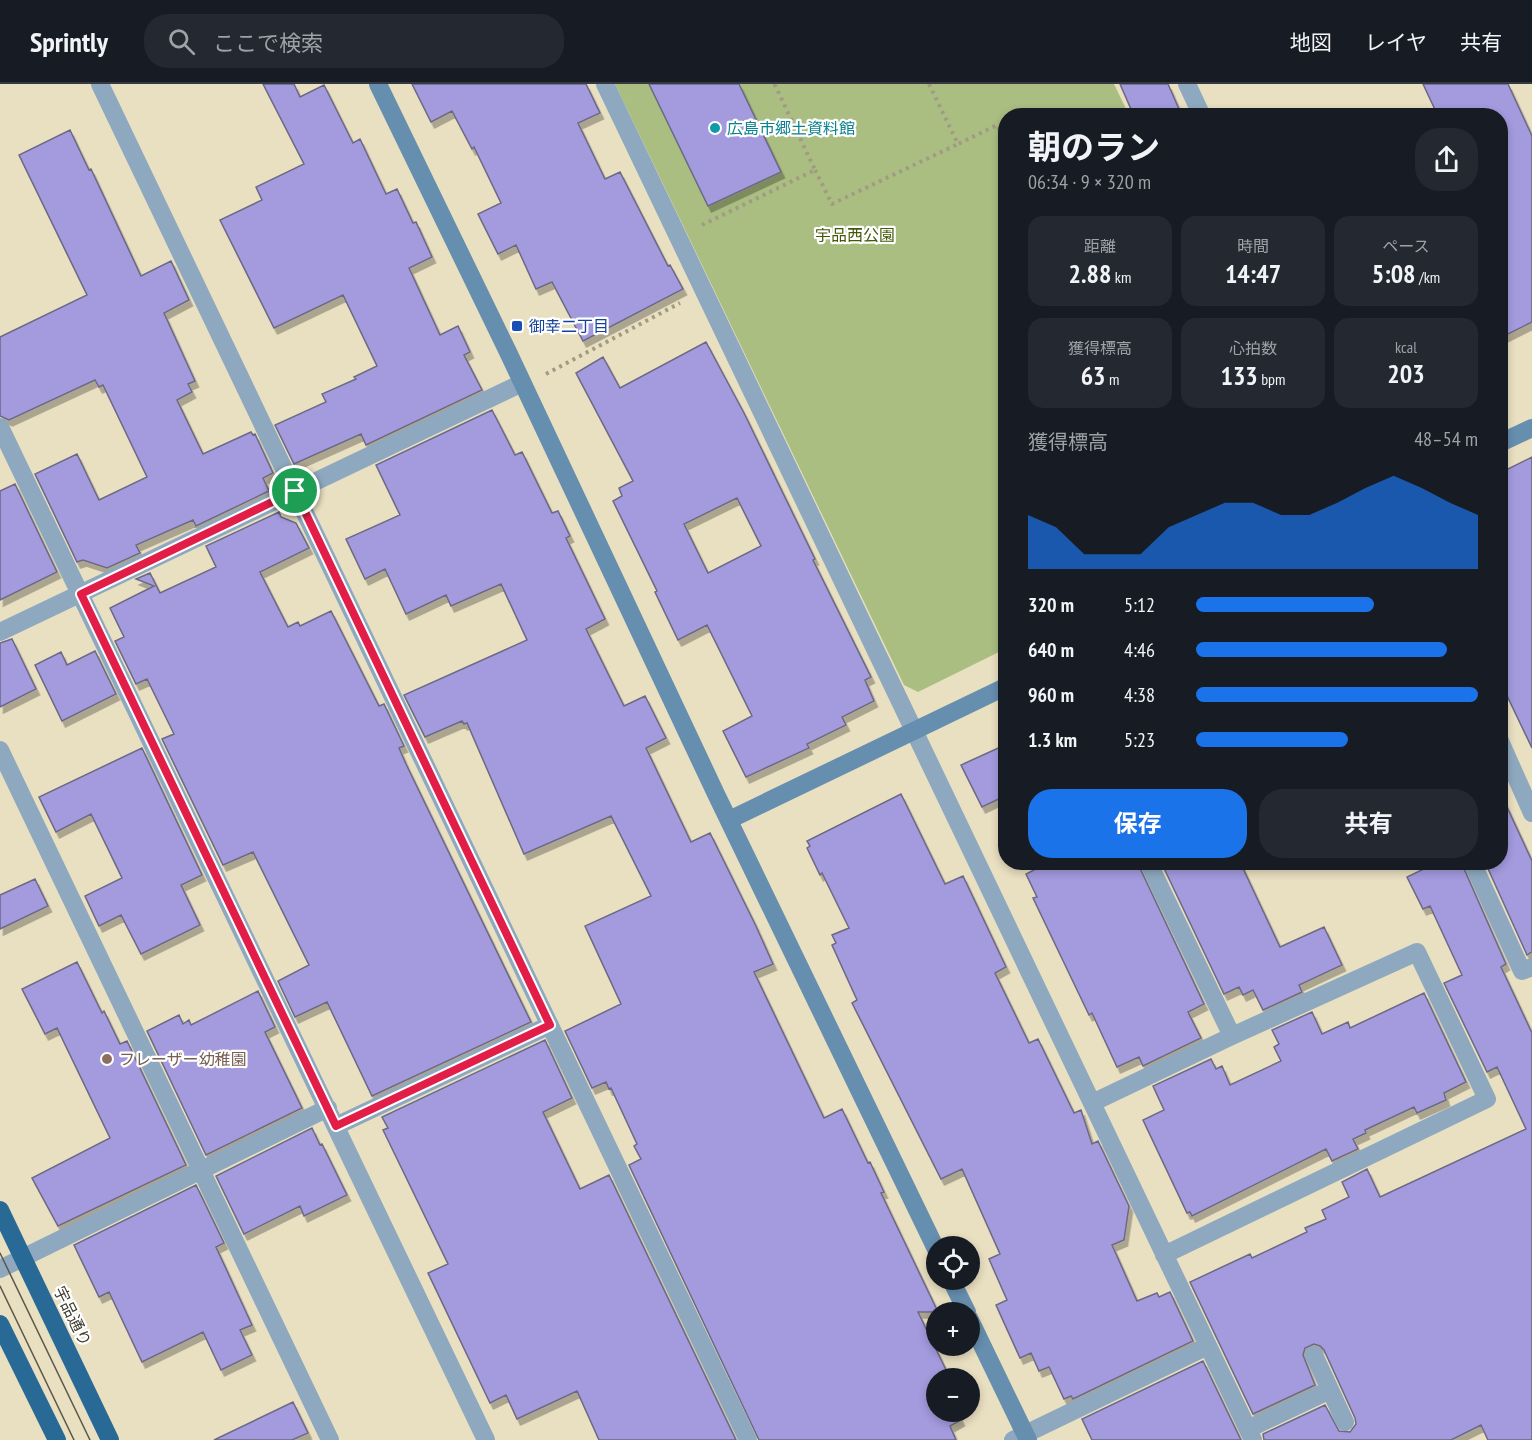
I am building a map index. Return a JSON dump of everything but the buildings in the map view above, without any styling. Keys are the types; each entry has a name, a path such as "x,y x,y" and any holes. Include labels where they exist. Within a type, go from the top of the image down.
{"highway":[{"name":"宇品通り","path":"0,1210 110,1440"},
{"path":"0,1324 57,1440"}],"street":[{"path":"100,84 748,1440"},
{"path":"378,84 930,1236"},
{"path":"605,84 913,732 1251,1434 1330,1390"},
{"path":"1187,84 1199,108"},
{"path":"0,632 522,383"},
{"path":"0,427 486,1440"},
{"path":"1508,439 1532,428"},
{"path":"729,820 998,690"},
{"path":"0,750 330,1440"},
{"path":"1508,759 1532,813"},
{"path":"1152,870 1232,1036"},
{"path":"1476,870 1522,971 1532,967"},
{"path":"1092,1104 1232,1036 1417,952 1487,1099 1164,1255"},
{"path":"336,1126 550,1025"},
{"path":"0,1269 327,1108"},
{"path":"980,1343 1022,1438 1208,1346"},
{"path":"1314,1355 1345,1422"}],"path":[{"path":"777,84 775,85 832,204 997,125 998,127"},
{"path":"929,84 958,144"},
{"path":"697,228 815,170"},
{"path":"546,374 703,290"}],"green space":[{"name":"宇品西公園","path":"615,84 1114,84 1126,108 998,108 998,652 918,692 904,685"}],"tram line":[{"path":"0,1253 90,1440"},
{"path":"0,1286 74,1440"}],"place":[{"name":"広島市郷土資料館","path":"715,128"},
{"name":"御幸二丁目","path":"517,326"},
{"name":"フレーザー幼稚園","path":"107,1059"}],"route":[{"path":"295,491 550,1025 336,1126 81,594 295,491"}]}
